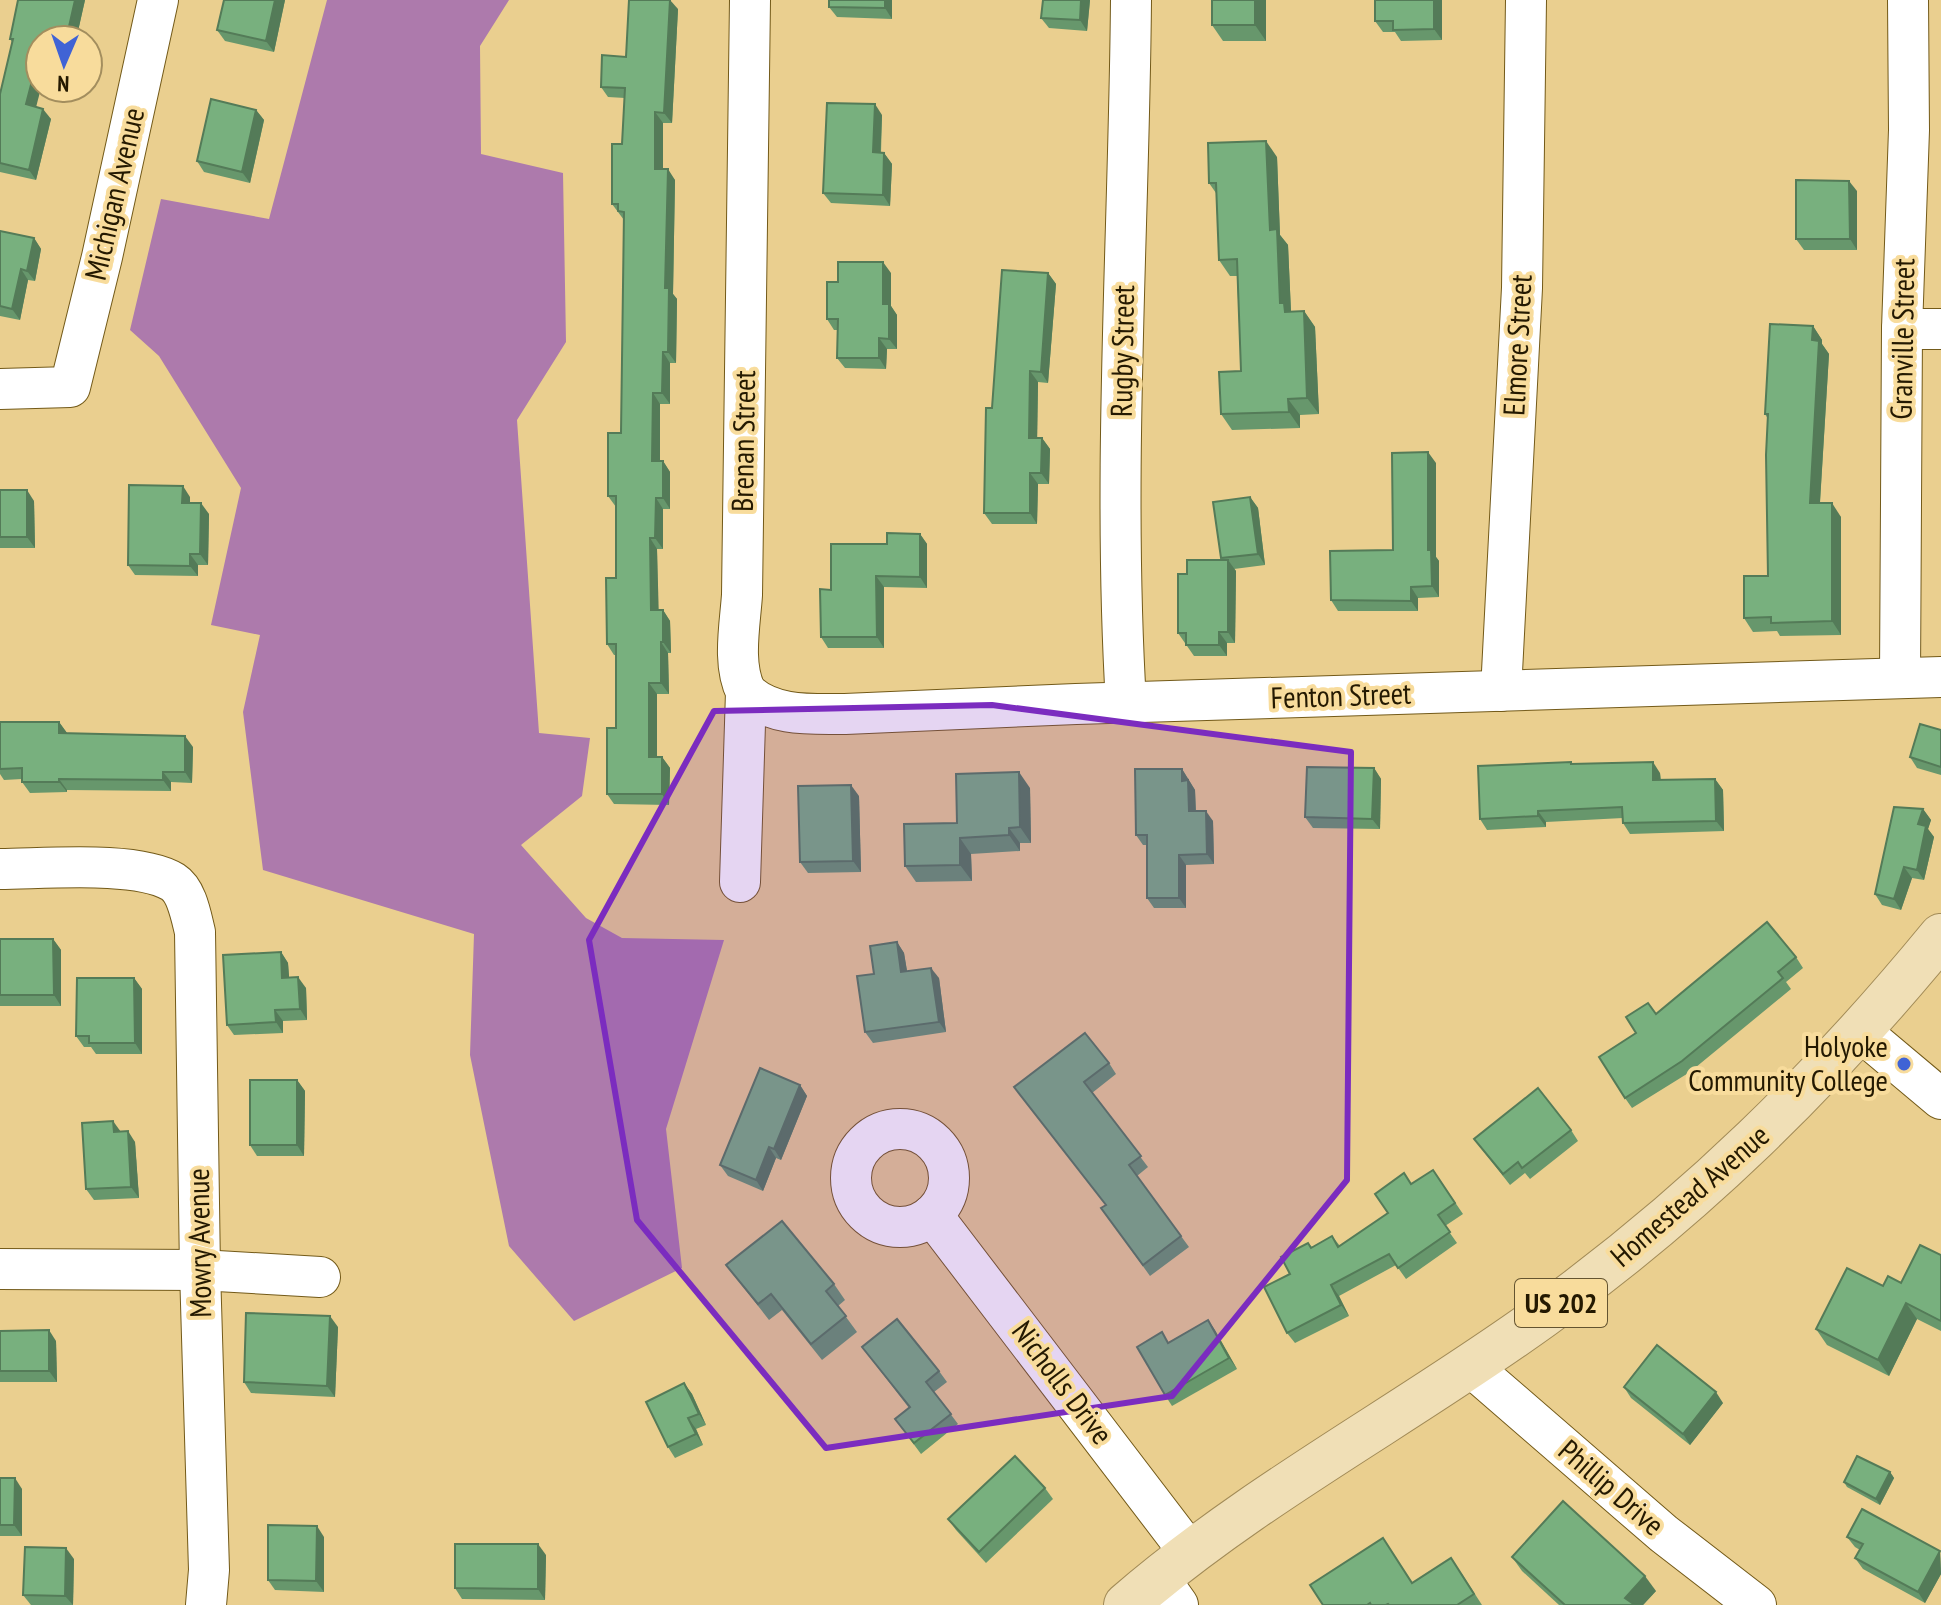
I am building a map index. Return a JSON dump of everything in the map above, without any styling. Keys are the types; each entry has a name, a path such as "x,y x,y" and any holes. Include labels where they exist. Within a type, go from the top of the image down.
{"main road":[{"name":"Homestead Avenue","path":"1126,1605 1176,1578 1265,1499 1470,1366 1565,1300 1672,1216 1787,1110 1941,936"}],"street":[{"name":"Michigan Avenue","path":"0,389 70,387 158,0"},
{"name":"Brenan Street","path":"740,882 746,692 738,648 742,595 750,0"},
{"name":"Rugby Street","path":"1126,703 1120,583 1122,345 1131,0"},
{"name":"Elmore Street","path":"1501,691 1522,288 1526,0"},
{"name":"Granville Street","path":"1900,678 1902,329 1909,130 1908,0"},
{"path":"1902,329 1941,329"},
{"name":"Fenton Street","path":"746,692 772,708 809,714 896,713 1941,677"},
{"name":"Mowry Avenue","path":"0,869 104,868 147,873 176,884 187,902 195,932 200,1270 209,1570 206,1605"},
{"path":"1860,1031 1941,1099"},
{"name":"Nicholls Drive","path":"932,1215 1176,1578"},
{"path":"0,1269 200,1270 320,1277"},
{"name":"Phillip Drive","path":"1470,1366 1676,1544 1756,1605"}],"highlighted area":[{"path":"992,705 1351,752 1347,1180 1172,1396 826,1448 637,1220 589,940 714,711"}],"shaded area":[{"path":"327,0 509,0 480,46 481,154 563,173 566,342 517,420 539,733 590,738 582,796 521,845 586,918 622,938 724,940 666,1129 682,1268 574,1321 509,1246 470,1055 474,934 263,870 243,712 260,635 211,625 241,488 159,356 130,330 161,199 269,219"}],"building":[{"path":"18,0 75,0 70,24 24,24 24,104 43,109 29,170 0,163 0,94 13,39 10,39"},
{"path":"224,0 275,0 266,41 217,30"},
{"path":"629,0 670,0 664,113 655,112 655,169 668,169 665,288 669,288 668,352 663,352 662,393 653,393 652,461 663,461 663,498 656,498 655,538 650,538 651,610 663,610 663,642 661,683 649,683 649,757 662,757 662,794 607,794 607,728 616,728 616,644 607,644 606,578 616,578 616,496 608,496 608,433 621,433 624,212 618,211 618,204 612,204 612,144 622,144 625,88 601,87 602,55 626,57"},
{"path":"829,0 885,0 885,8 829,7"},
{"path":"1043,0 1081,0 1080,20 1041,18"},
{"path":"1212,0 1255,0 1255,25 1212,25"},
{"path":"1375,0 1434,0 1434,29 1393,30 1393,21 1375,21"},
{"path":"211,99 256,110 242,172 197,161"},
{"path":"827,103 875,104 873,152 884,153 883,195 823,193"},
{"path":"1266,141 1270,230 1277,229 1280,303 1284,303 1285,312 1304,311 1307,398 1288,399 1289,412 1221,414 1219,372 1241,371 1237,259 1219,260 1216,183 1209,183 1208,143"},
{"path":"1796,180 1849,181 1850,239 1796,239"},
{"path":"0,231 34,238 27,271 21,269 12,309 0,306"},
{"path":"838,262 883,262 883,304 889,304 889,339 879,338 879,358 837,358 838,319 827,319 827,282 838,282"},
{"path":"1002,270 1048,273 1041,372 1030,371 1029,438 1042,438 1041,473 1030,473 1030,513 984,513 986,408 992,408"},
{"path":"1770,324 1813,326 1812,340 1819,341 1810,503 1832,503 1832,621 1771,623 1771,617 1744,618 1744,576 1768,576 1768,414 1765,414"},
{"path":"1428,452 1428,550 1431,550 1432,586 1411,587 1411,601 1331,600 1330,551 1393,550 1392,453"},
{"path":"129,485 183,486 182,503 201,503 200,554 190,554 190,566 128,565"},
{"path":"0,490 27,490 27,537 0,537"},
{"path":"1250,497 1258,554 1221,558 1213,502"},
{"path":"887,533 920,534 920,577 876,576 877,637 821,637 820,589 831,590 831,544 887,544"},
{"path":"1187,560 1228,560 1228,632 1219,632 1219,645 1186,645 1186,633 1178,633 1178,574 1187,574"},
{"path":"0,722 59,722 59,733 185,736 185,772 163,772 163,780 59,779 59,782 22,782 22,768 0,769"},
{"path":"1920,724 1941,730 1941,767 1910,757"},
{"path":"1653,762 1653,780 1715,779 1716,821 1623,823 1622,807 1538,811 1538,816 1480,819 1478,766"},
{"path":"1307,767 1374,768 1372,819 1305,817"},
{"path":"1135,769 1182,769 1182,781 1188,780 1189,811 1206,811 1207,854 1179,855 1179,898 1147,898 1147,835 1136,835"},
{"path":"1019,772 1020,827 1009,828 1009,835 960,838 960,865 905,866 904,824 957,823 956,774"},
{"path":"851,785 853,861 800,862 798,786"},
{"path":"1894,807 1923,809 1918,824 1926,826 1917,870 1904,867 1894,899 1875,894"},
{"path":"1767,922 1796,957 1778,972 1783,978 1682,1061 1625,1098 1599,1057 1636,1033 1626,1017 1648,1003 1656,1014"},
{"path":"0,939 53,939 54,995 0,995"},
{"path":"897,942 901,972 931,968 939,1022 865,1032 857,976 874,974 870,946"},
{"path":"281,952 282,978 298,977 300,1009 275,1010 276,1022 227,1025 223,955"},
{"path":"77,978 134,978 135,1043 89,1043 89,1036 76,1036"},
{"path":"1085,1033 1109,1063 1084,1082 1141,1156 1129,1165 1181,1236 1143,1265 1101,1208 1106,1205 1014,1087"},
{"path":"760,1068 800,1085 774,1149 769,1147 756,1180 720,1165"},
{"path":"250,1080 297,1080 297,1145 250,1145"},
{"path":"1538,1088 1571,1130 1522,1168 1518,1162 1503,1174 1474,1139"},
{"path":"113,1121 114,1132 128,1131 131,1187 86,1189 82,1123"},
{"path":"1433,1170 1455,1203 1438,1215 1450,1232 1398,1268 1389,1254 1331,1285 1341,1305 1287,1333 1264,1287 1290,1274 1281,1257 1308,1243 1311,1248 1332,1236 1338,1247 1388,1213 1375,1194 1404,1173 1411,1184"},
{"path":"782,1221 834,1284 826,1291 846,1316 811,1344 771,1294 758,1304 726,1265"},
{"path":"1920,1245 1941,1255 1941,1321 1906,1303 1878,1360 1816,1329 1847,1268 1883,1286 1888,1276 1901,1283"},
{"path":"246,1313 330,1316 327,1386 244,1382"},
{"path":"897,1319 939,1371 926,1382 951,1414 914,1443 895,1419 910,1407 862,1347"},
{"path":"1208,1320 1229,1358 1165,1395 1137,1347 1162,1332 1168,1343"},
{"path":"49,1330 49,1371 0,1371 0,1331"},
{"path":"1657,1345 1716,1392 1683,1434 1624,1387"},
{"path":"684,1383 699,1414 688,1418 696,1434 668,1447 646,1402"},
{"path":"1015,1456 1045,1488 979,1552 948,1519"},
{"path":"1857,1456 1890,1472 1876,1499 1844,1482"},
{"path":"0,1478 15,1478 14,1525 0,1525"},
{"path":"1563,1501 1645,1576 1625,1598 1635,1605 1565,1605 1512,1557"},
{"path":"1862,1509 1940,1551 1918,1592 1855,1558 1863,1544 1847,1537"},
{"path":"268,1525 317,1526 316,1581 268,1580"},
{"path":"1383,1538 1412,1583 1451,1558 1474,1594 1457,1605 1323,1605 1310,1585"},
{"path":"455,1544 538,1544 538,1589 455,1588"},
{"path":"25,1547 66,1548 65,1596 23,1595"}],"place":[{"name":"Holyoke Community College","path":"1904,1064"}]}
